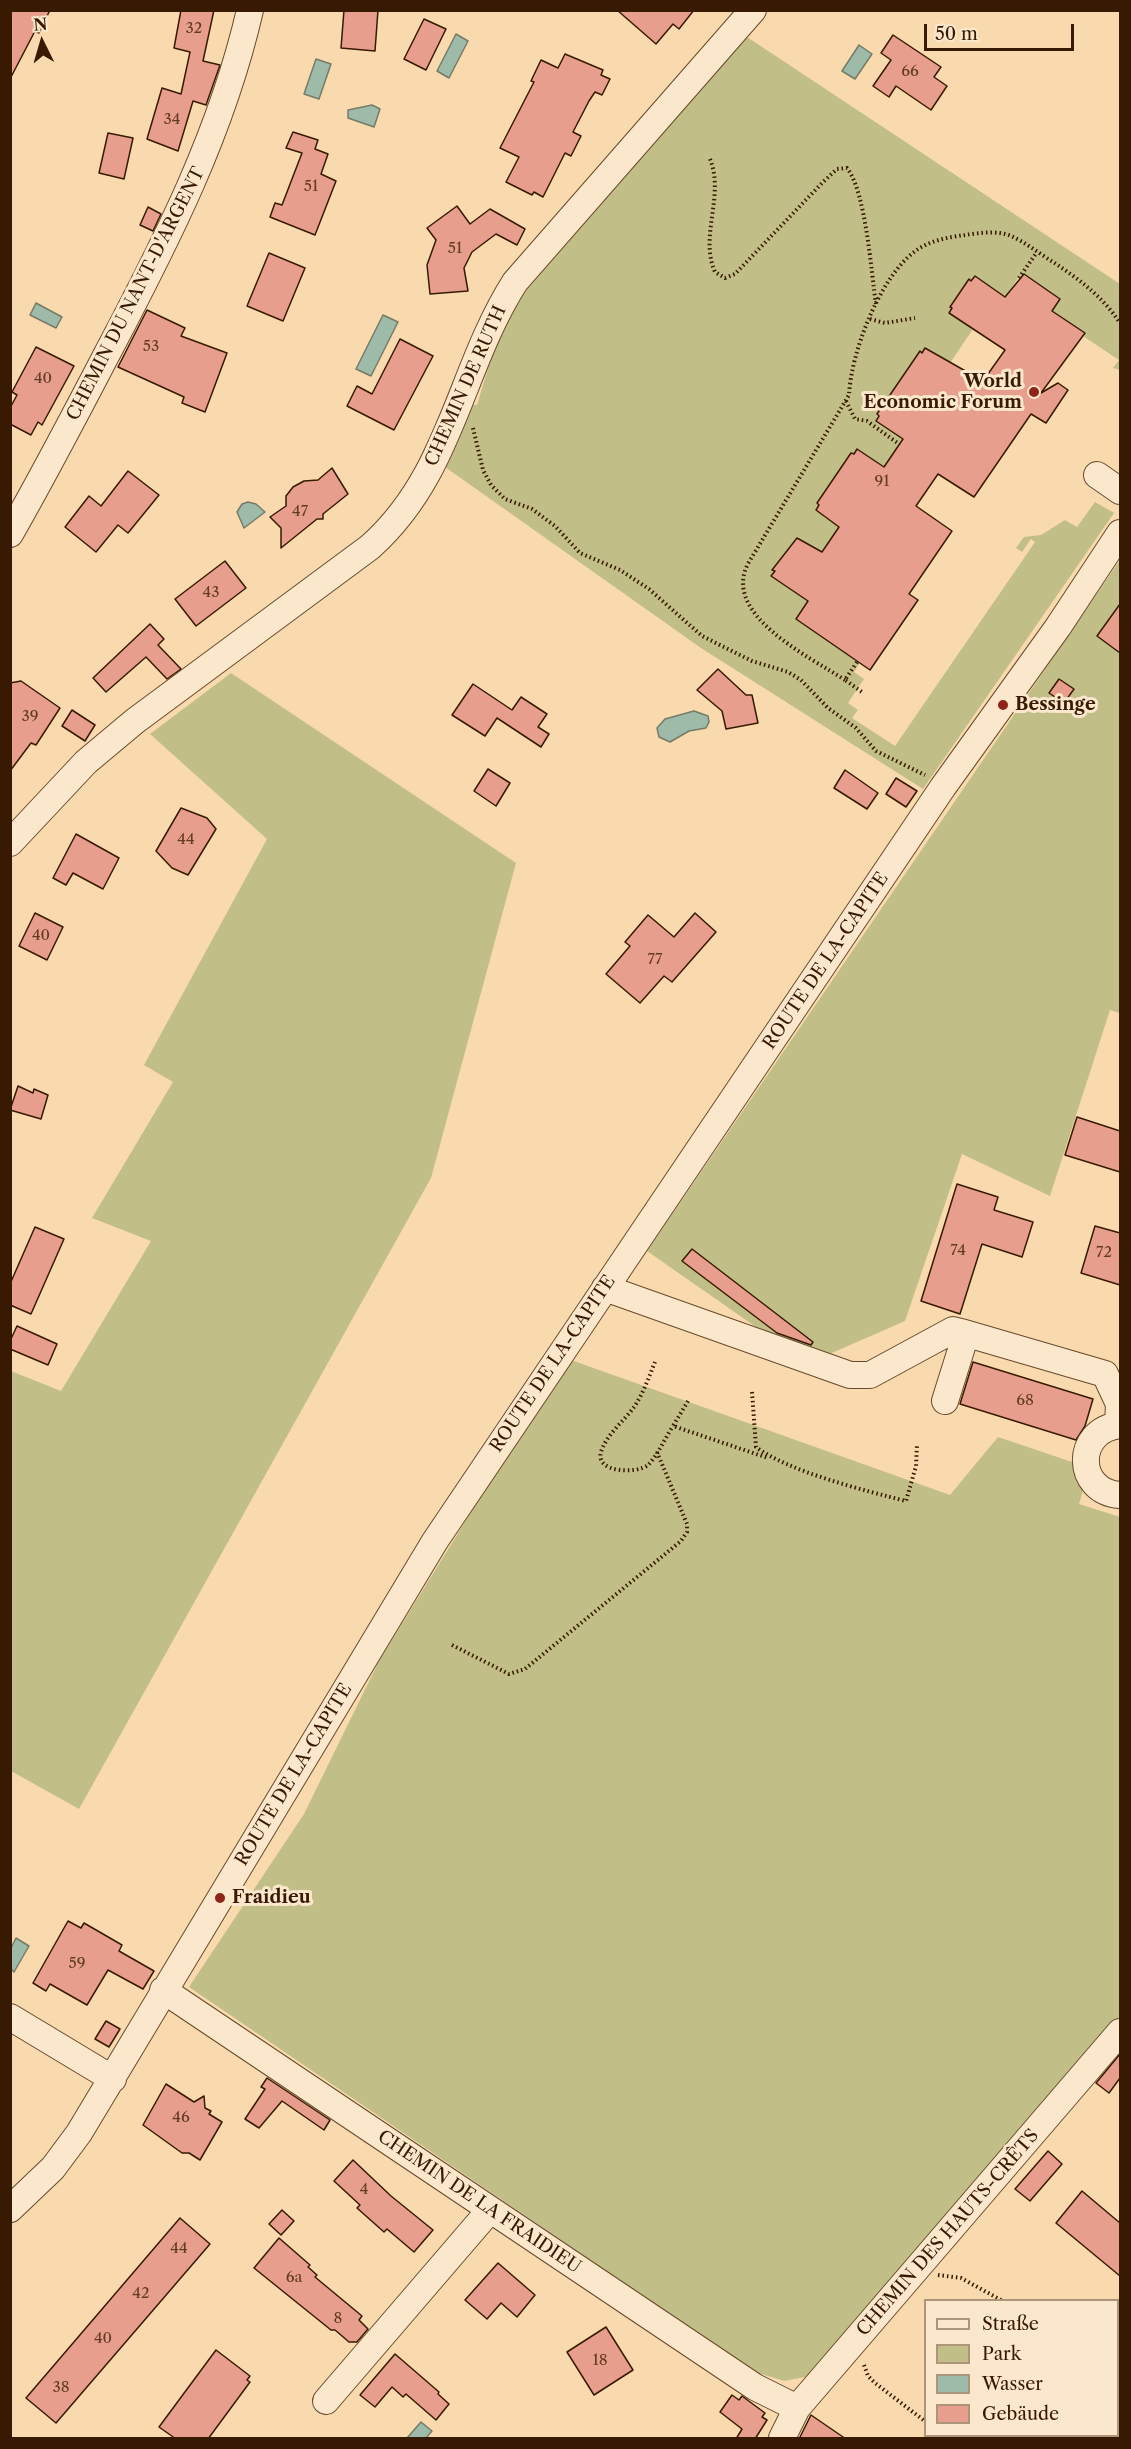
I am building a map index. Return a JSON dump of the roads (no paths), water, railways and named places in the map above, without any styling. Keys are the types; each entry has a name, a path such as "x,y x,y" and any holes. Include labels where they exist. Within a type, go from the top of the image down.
{"street":[{"name":"CHEMIN DU NANT-D'ARGENT","path":"10,534 22,490 166,243 202,163 230,85 250,10"},
{"name":"CHEMIN DE RUTH","path":"10,843 86,762 118,735 246,637 370,547 395,524 441,451 498,309 515,282 753,10"},
{"name":"ROUTE DE LA-CAPITE","path":"10,2209 53,2168 79,2133 435,1541 943,787 1051,637 1120,532"},
{"path":"605,1288 850,1375 870,1375 953,1330 1113,1376 1119,1404 1119,1425 1108,1428 1093,1439 1087,1450 1086,1463 1090,1477 1099,1488 1120,1495"},
{"path":"945,1401 966,1334"},
{"name":"CHEMIN DE LA FRAIDIEU","path":"163,1990 755,2386 797,2408"},
{"path":"10,2017 113,2079"},
{"name":"CHEMIN DES HAUTS-CRÊTS","path":"782,2439 797,2408 1120,2032"},
{"path":"326,2401 490,2210"}],"water":[{"path":"456,34 468,41 449,78 437,71"},
{"path":"859,45 872,54 855,79 842,71"},
{"path":"316,59 331,64 319,99 304,94"},
{"path":"372,105 380,109 374,127 348,118 348,110"},
{"path":"36,303 62,317 56,328 30,315"},
{"path":"383,315 398,322 371,376 356,369"},
{"path":"248,502 256,504 265,512 244,528 237,512 242,504"},
{"path":"694,711 708,716 709,722 706,728 689,731 670,742 659,737 657,728 665,719"},
{"path":"16,1938 29,1946 14,1972 11,1969 11,1948"},
{"path":"421,2422 432,2431 426,2438 407,2438"}],"place":[{"name":"World Economic Forum","path":"1034,392"},
{"name":"Bessinge","path":"1003,705"},
{"name":"Fraidieu","path":"220,1898"}]}
